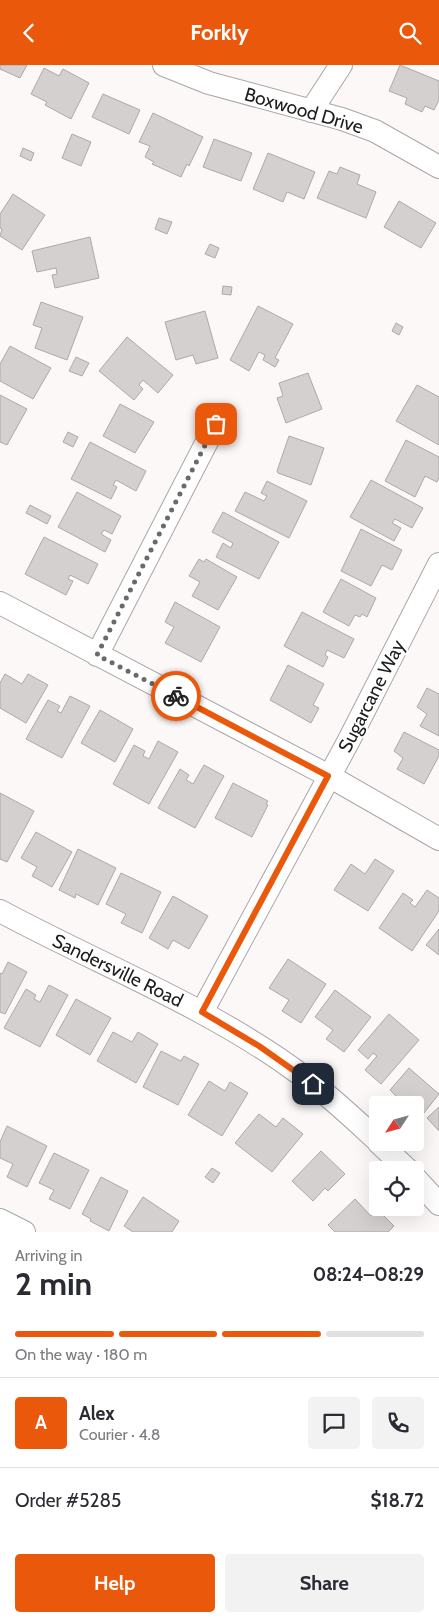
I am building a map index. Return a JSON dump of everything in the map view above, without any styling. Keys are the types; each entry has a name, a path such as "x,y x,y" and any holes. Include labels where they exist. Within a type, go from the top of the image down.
{"street":[{"name":"Boxwood Drive","path":"164,65 209,83 342,119 375,131 439,167"},
{"path":"311,111 341,65"},
{"path":"97,655 216,424"},
{"name":"Sugarcane Way","path":"202,1012 439,564"},
{"path":"0,603 328,776 439,839"},
{"name":"Sandersville Road","path":"0,911 202,1012 301,1074 369,1134"},
{"name":"Sandersville Road","path":"388,1151 398,1161"},
{"path":"424,1188 439,1204"},
{"path":"0,1220 24,1232"}],"building":[{"path":"0,65 27,65 20,78 0,69"},
{"path":"400,65 439,81 439,100 434,110 425,106 422,112 405,104 407,98 389,91"},
{"path":"44,68 59,76 63,69 89,83 71,119 45,105 47,102 31,94"},
{"path":"103,94 140,110 129,134 92,117"},
{"path":"153,113 203,137 189,166 187,164 181,177 152,164 154,162 145,157 150,146 139,142"},
{"path":"72,134 91,142 81,166 62,158"},
{"path":"214,139 252,153 241,181 203,167"},
{"path":"23,148 34,153 31,161 20,156"},
{"path":"268,153 315,172 304,199 287,192 283,202 253,189"},
{"path":"340,167 360,175 357,184 376,192 366,218 317,198 329,171 337,174"},
{"path":"13,194 45,215 22,250 0,236 2,229 0,228 0,214"},
{"path":"399,201 436,223 421,248 384,227"},
{"path":"159,218 172,222 167,234 155,229"},
{"path":"90,237 99,278 55,288 52,275 57,274 56,268 37,272 32,251"},
{"path":"210,244 219,248 215,258 205,254"},
{"path":"223,286 232,287 231,295 222,294"},
{"path":"41,302 83,317 67,360 35,348 42,328 33,325"},
{"path":"258,306 293,324 275,358 279,360 275,367 263,360 265,355 259,352 249,371 230,360"},
{"path":"205,311 218,358 196,364 193,355 176,360 165,322"},
{"path":"396,323 403,327 399,335 392,331"},
{"path":"127,337 173,375 158,393 143,380 139,385 143,389 134,400 99,371"},
{"path":"10,346 51,368 33,399 0,381 0,364"},
{"path":"76,357 89,363 82,376 69,371"},
{"path":"308,373 322,409 286,423 277,398 283,396 279,383"},
{"path":"417,385 439,397 439,445 396,421"},
{"path":"0,395 27,409 7,445 0,442"},
{"path":"120,404 154,422 135,453 103,436"},
{"path":"68,432 78,437 73,447 63,442"},
{"path":"289,436 324,448 311,485 277,471"},
{"path":"406,440 439,457 439,477 437,482 425,476 415,497 385,481"},
{"path":"90,442 146,471 136,491 116,480 113,485 117,487 111,499 71,479"},
{"path":"371,480 423,508 412,528 395,519 392,523 401,528 394,541 350,517"},
{"path":"267,481 307,501 289,538 235,511 245,492 264,501 267,496 261,493"},
{"path":"77,492 121,516 112,534 104,530 101,534 111,540 105,552 58,527"},
{"path":"30,505 51,516 47,524 26,513"},
{"path":"223,512 279,542 259,579 216,557 223,543 231,548 233,543 212,532"},
{"path":"361,529 402,550 392,570 382,565 371,586 341,571"},
{"path":"44,537 98,564 88,584 70,575 68,579 73,581 66,595 25,574"},
{"path":"199,559 204,562 206,559 237,577 218,610 192,596 200,582 189,576"},
{"path":"341,579 376,598 367,617 362,614 360,617 355,615 349,626 323,612"},
{"path":"175,602 220,627 201,662 165,643 174,627 165,622"},
{"path":"302,612 354,639 344,658 327,650 325,655 328,657 323,667 284,646"},
{"path":"288,665 324,684 313,705 319,708 311,723 270,700"},
{"path":"5,674 22,684 28,674 48,685 26,723 0,708 0,683"},
{"path":"427,688 439,694 439,736 420,726 427,714 417,707"},
{"path":"70,696 90,706 62,758 26,739 48,700 60,706 57,711 61,713"},
{"path":"100,710 133,729 115,762 81,743"},
{"path":"404,732 439,750 439,756 424,784 397,769 403,758 394,751"},
{"path":"158,741 178,752 149,804 113,784 134,745 145,751 143,756 149,759"},
{"path":"204,765 224,776 195,828 158,808 180,769 189,775 186,780 193,784"},
{"path":"233,783 268,801 266,804 268,805 252,837 215,818"},
{"path":"0,793 34,811 7,862 0,859"},
{"path":"36,832 72,852 52,887 32,876 37,867 21,858"},
{"path":"78,849 116,868 98,905 76,894 75,898 59,890"},
{"path":"375,859 394,871 368,911 334,890 351,864 365,874"},
{"path":"121,873 161,892 142,933 121,923 126,914 106,904"},
{"path":"427,890 439,898 439,911 412,951 379,928 403,893 413,900 410,903 415,907"},
{"path":"173,896 208,916 189,949 173,940 168,949 149,938"},
{"path":"439,929 439,955 426,945"},
{"path":"288,959 326,984 301,1023 282,1011 289,1000 269,988"},
{"path":"8,962 27,972 5,1014 0,1012 0,973 2,974"},
{"path":"49,985 68,995 40,1047 4,1028 26,989 36,995 34,999 40,1002"},
{"path":"335,990 371,1017 344,1052 326,1039 333,1030 315,1017"},
{"path":"76,999 111,1018 90,1055 56,1035"},
{"path":"389,1014 419,1040 381,1084 365,1070 377,1056 373,1053 368,1059 358,1050"},
{"path":"113,1032 132,1042 138,1032 158,1044 136,1083 97,1061"},
{"path":"161,1051 181,1061 184,1056 199,1064 178,1105 143,1087"},
{"path":"409,1068 439,1094 424,1113 424,1096 396,1096 390,1090"},
{"path":"209,1081 225,1091 230,1082 248,1093 222,1136 188,1115"},
{"path":"439,1107 439,1131 427,1118"},
{"path":"259,1114 276,1127 283,1118 303,1134 272,1172 235,1143"},
{"path":"7,1126 47,1146 27,1187 7,1177 13,1164 0,1158 0,1142"},
{"path":"321,1151 345,1174 328,1191 325,1188 313,1201 292,1181"},
{"path":"54,1153 89,1170 70,1209 49,1199 54,1190 39,1183"},
{"path":"212,1168 220,1173 213,1183 205,1177"},
{"path":"101,1177 128,1191 109,1231 90,1221 91,1219 82,1214"},
{"path":"143,1197 179,1221 172,1232 133,1232 124,1226"},
{"path":"355,1199 369,1216 384,1216 394,1226 388,1232 335,1232 328,1225"}],"way so far":[{"path":"176,696 97,655 216,424"}],"route":[{"path":"176,696 328,776 220,975 202,1012 259,1046 313,1084"}]}
